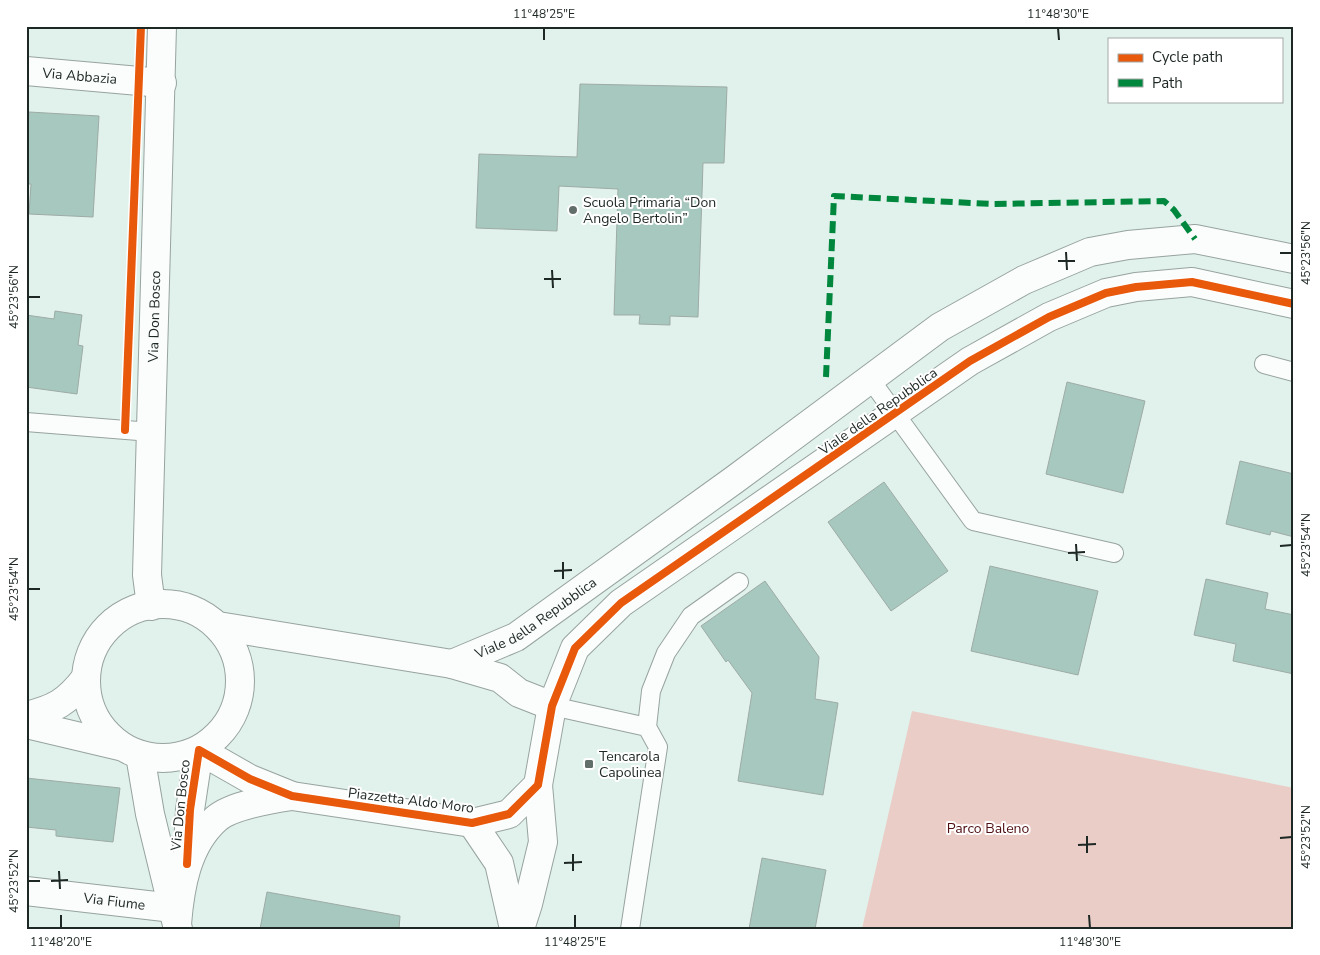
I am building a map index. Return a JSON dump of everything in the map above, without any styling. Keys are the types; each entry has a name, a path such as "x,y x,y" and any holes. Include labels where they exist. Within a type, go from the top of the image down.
{"street":[{"name":"Via Don Bosco","path":"151,606 147,575 156,212 162,83 162,26"},
{"name":"Via Abbazia","path":"26,71 162,83"},
{"name":"Viale della Repubblica","path":"452,664 516,636 734,480 940,327 1024,280 1090,252 1128,244 1195,239 1294,259"},
{"name":"Viale della Repubblica","path":"552,706 576,648 621,603 970,362 1049,317 1106,293 1136,287 1192,282 1294,304"},
{"name":"Via Don Bosco","path":"129,750 169,758 199,750 218,736 232,716 240,693 240,669 232,646 218,626 196,611 170,604 143,606 118,618 101,634 90,655 85,679 94,716 129,750 150,814 176,920"},
{"path":"218,626 452,664 500,678 518,693 552,706 538,784 543,842 520,929"},
{"path":"26,716 50,710 71,697 85,679"},
{"path":"26,724 129,750"},
{"name":"Via Don Bosco","path":"187,864 190,810 199,750"},
{"name":"Piazzetta Aldo Moro","path":"199,750 250,779 292,796 472,823 509,814 538,784"},
{"path":"176,920 187,864 217,818 258,801 292,796"},
{"name":"Piazzetta Aldo Moro","path":"472,823 499,863 514,929"},
{"name":"Via Fiume","path":"26,891 176,920"}],"lane":[{"path":"1264,364 1294,372"},
{"path":"870,379 973,521 1114,552"},
{"path":"26,422 150,432"},
{"path":"630,929 658,747 647,727 651,691 666,653 691,616 739,582"},
{"path":"552,706 647,727"}],"green space":[{"name":"Parco Baleno","path":"912,711 1294,788 1294,929 862,929"}],"building":[{"path":"580,84 727,87 724,163 703,163 698,317 670,316 670,325 639,324 640,315 614,315 618,189 559,186 557,231 476,228 479,154 577,157"},
{"path":"29,112 99,116 93,217 29,214 31,184 26,184 26,159"},
{"path":"55,311 82,315 78,345 83,346 77,394 26,387 26,315 54,319"},
{"path":"1067,382 1145,401 1123,493 1046,474"},
{"path":"1240,461 1294,474 1294,537 1271,531 1270,535 1226,524"},
{"path":"884,482 948,571 891,611 828,522"},
{"path":"990,566 1098,591 1078,675 971,651"},
{"path":"1206,579 1268,593 1265,609 1294,615 1294,674 1233,661 1236,644 1194,635"},
{"path":"765,581 819,657 815,699 838,703 823,795 738,781 752,693 728,660 726,662 701,626"},
{"path":"26,778 120,788 113,842 56,836 56,830 26,827"},
{"path":"762,858 826,870 815,929 749,929"},
{"path":"267,892 400,916 399,929 260,929"}],"marked path":[{"path":"826,377 834,196 992,204 1164,201 1174,210 1195,239"}],"cycle path":[{"path":"125,430 141,26"},
{"path":"187,864 190,810 199,750 250,779 292,796 472,823 509,814 538,785 552,706 575,648 621,603 970,361 1049,317 1106,293 1136,287 1192,282 1294,304"}],"place":[{"name":"Scuola Primaria “Don Angelo Bertolin”","path":"573,210"},
{"name":"Tencarola Capolinea","path":"589,764"}]}
